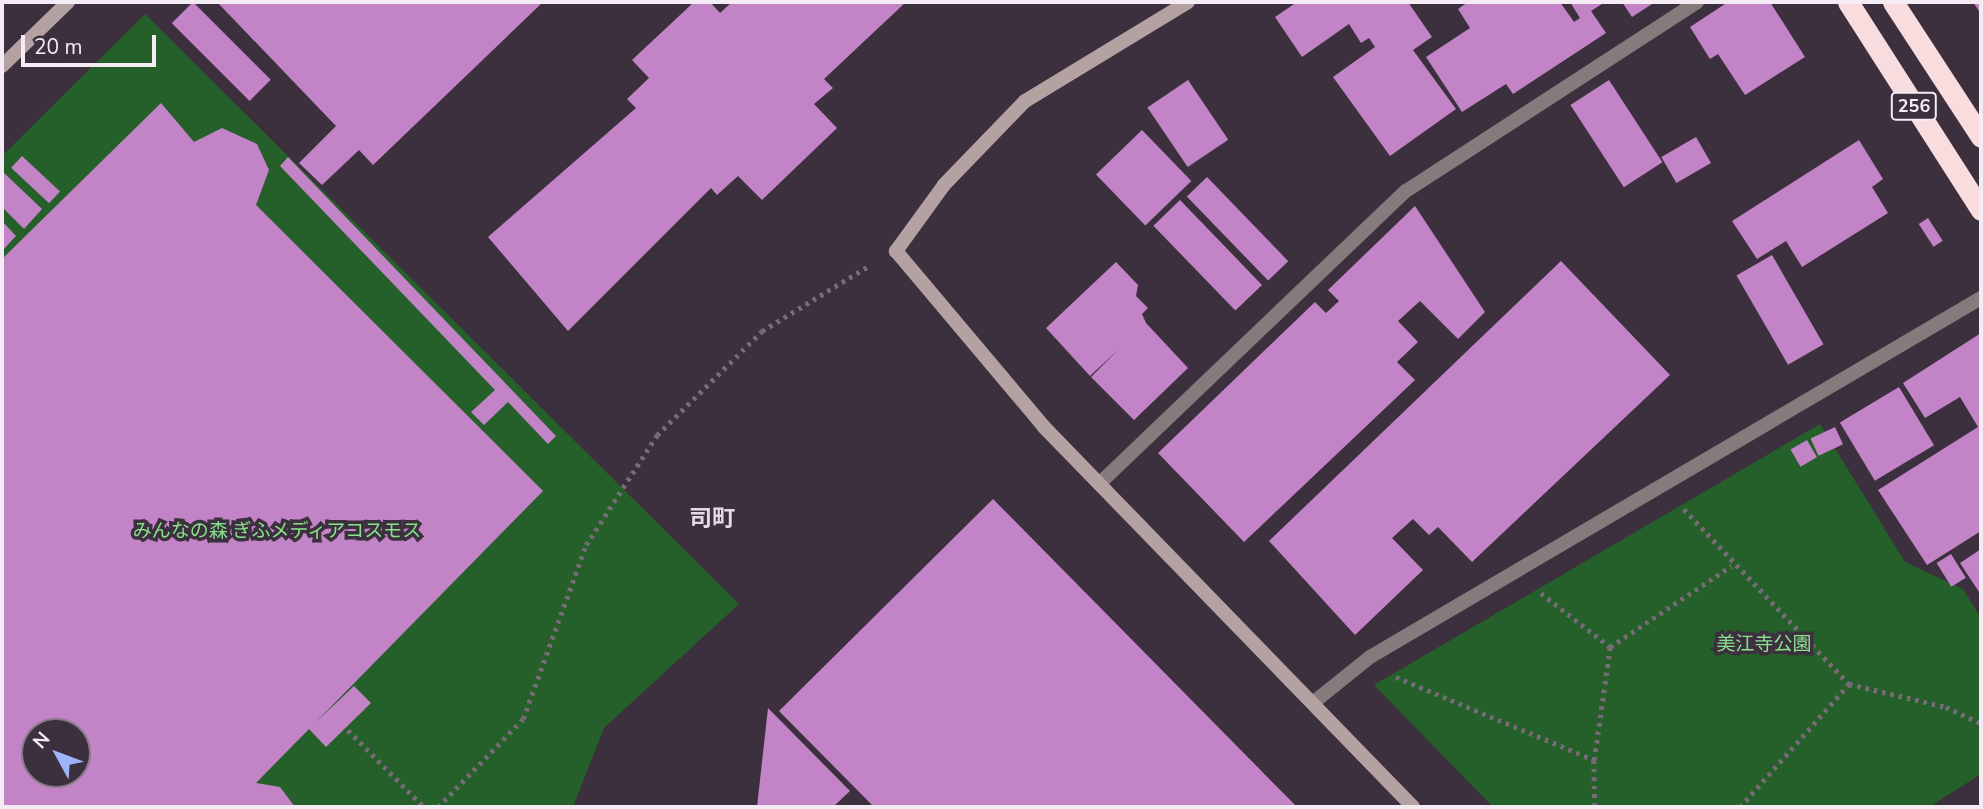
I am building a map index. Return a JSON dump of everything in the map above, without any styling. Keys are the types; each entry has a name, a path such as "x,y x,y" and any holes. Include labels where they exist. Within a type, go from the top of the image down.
{"highway":[{"name":"256","path":"1848,2 1981,210"},
{"name":"256","path":"1893,2 1981,137"}],"street":[{"path":"2,66 68,2"},
{"path":"1188,2 1025,101 944,186 896,251 1044,427 1314,702 1413,807"},
{"path":"1100,483 1405,191 1697,2"},
{"path":"1314,702 1370,656 1981,298"}],"path":[{"path":"438,807 523,719 586,545 657,435 762,331 896,251"},
{"path":"1663,484 1731,566 1849,684 1946,707 1981,723"},
{"path":"1595,807 1594,760 1610,647 1731,566"},
{"path":"1514,572 1610,647"},
{"path":"1391,675 1594,760"},
{"path":"1740,807 1849,684"},
{"path":"348,730 424,807"}],"green space":[{"name":"みんなの森 ぎふメディアコスモス","path":"145,14 739,604 604,728 573,807 2,807 2,156"},
{"name":"美江寺公園","path":"1820,424 1905,562 1963,589 1981,618 1981,774 1929,807 1493,807 1374,685"}],"building":[{"path":"193,2 271,80 250,101 172,23"},
{"path":"217,2 543,2 373,165 359,150 322,185 299,163 336,126"},
{"path":"694,2 710,2 720,13 732,2 906,2 824,79 833,88 814,104 837,128 762,200 738,176 717,195 711,188 568,331 488,237 636,108 627,99 649,78 632,60"},
{"path":"1297,2 1408,2 1432,37 1413,50 1456,109 1390,156 1333,77 1375,47 1369,38 1361,43 1349,24 1302,57 1275,17"},
{"path":"1468,2 1560,2 1574,22 1580,18 1570,2 1605,2 1591,11 1606,33 1513,94 1506,84 1462,112 1426,57 1470,28 1458,9"},
{"path":"1622,2 1655,2 1632,17"},
{"path":"1728,2 1770,2 1805,57 1745,95 1718,54 1710,59 1690,27"},
{"path":"1973,2 1981,2 1981,14"},
{"path":"1188,80 1228,140 1188,167 1147,107"},
{"path":"1609,80 1662,162 1624,187 1570,105"},
{"name":"みんなの森 ぎふメディアコスモス","path":"161,103 194,142 222,128 257,144 269,170 256,205 543,491 315,723 354,686 371,703 326,747 309,729 256,783 280,787 295,807 3,807 2,259"},
{"path":"1142,130 1191,181 1145,226 1096,174"},
{"path":"1696,137 1711,163 1676,183 1661,157"},
{"path":"1859,140 1883,179 1872,187 1888,213 1802,267 1786,241 1757,259 1732,221"},
{"path":"22,156 60,191 49,203 11,168"},
{"path":"288,157 556,436 548,444 508,402 484,425 471,412 495,390 280,166"},
{"path":"4,173 42,209 24,229 2,207"},
{"path":"1207,177 1288,261 1268,281 1187,196"},
{"path":"1180,200 1262,285 1235,311 1153,226"},
{"path":"1415,206 1485,312 1458,339 1420,301 1398,321 1418,342 1397,362 1415,380 1244,542 1158,453 1315,302 1326,313 1339,301 1328,290"},
{"path":"1928,218 1943,241 1933,247 1919,224"},
{"path":"2,221 16,236 2,251"},
{"path":"1772,255 1824,344 1788,365 1736,276"},
{"path":"1561,261 1670,375 1472,562 1438,527 1429,535 1413,519 1392,538 1423,570 1355,635 1269,541"},
{"path":"1116,262 1138,285 1136,296 1148,308 1142,314 1146,323 1188,368 1134,420 1091,377 1119,349 1090,376 1046,328"},
{"path":"1981,333 1981,531 1927,565 1878,490 1978,427 1960,397 1925,418 1903,383"},
{"path":"1899,387 1934,445 1875,481 1840,423"},
{"path":"1835,427 1843,444 1819,456 1811,438"},
{"path":"1807,440 1817,457 1801,467 1791,450"},
{"path":"993,499 1297,807 874,807 779,711"},
{"path":"1981,549 1981,595 1960,563"},
{"path":"1951,554 1966,578 1951,587 1937,563"},
{"path":"768,708 850,791 833,807 757,807"}],"district":[{"name":"司町","path":"712,519"}]}
